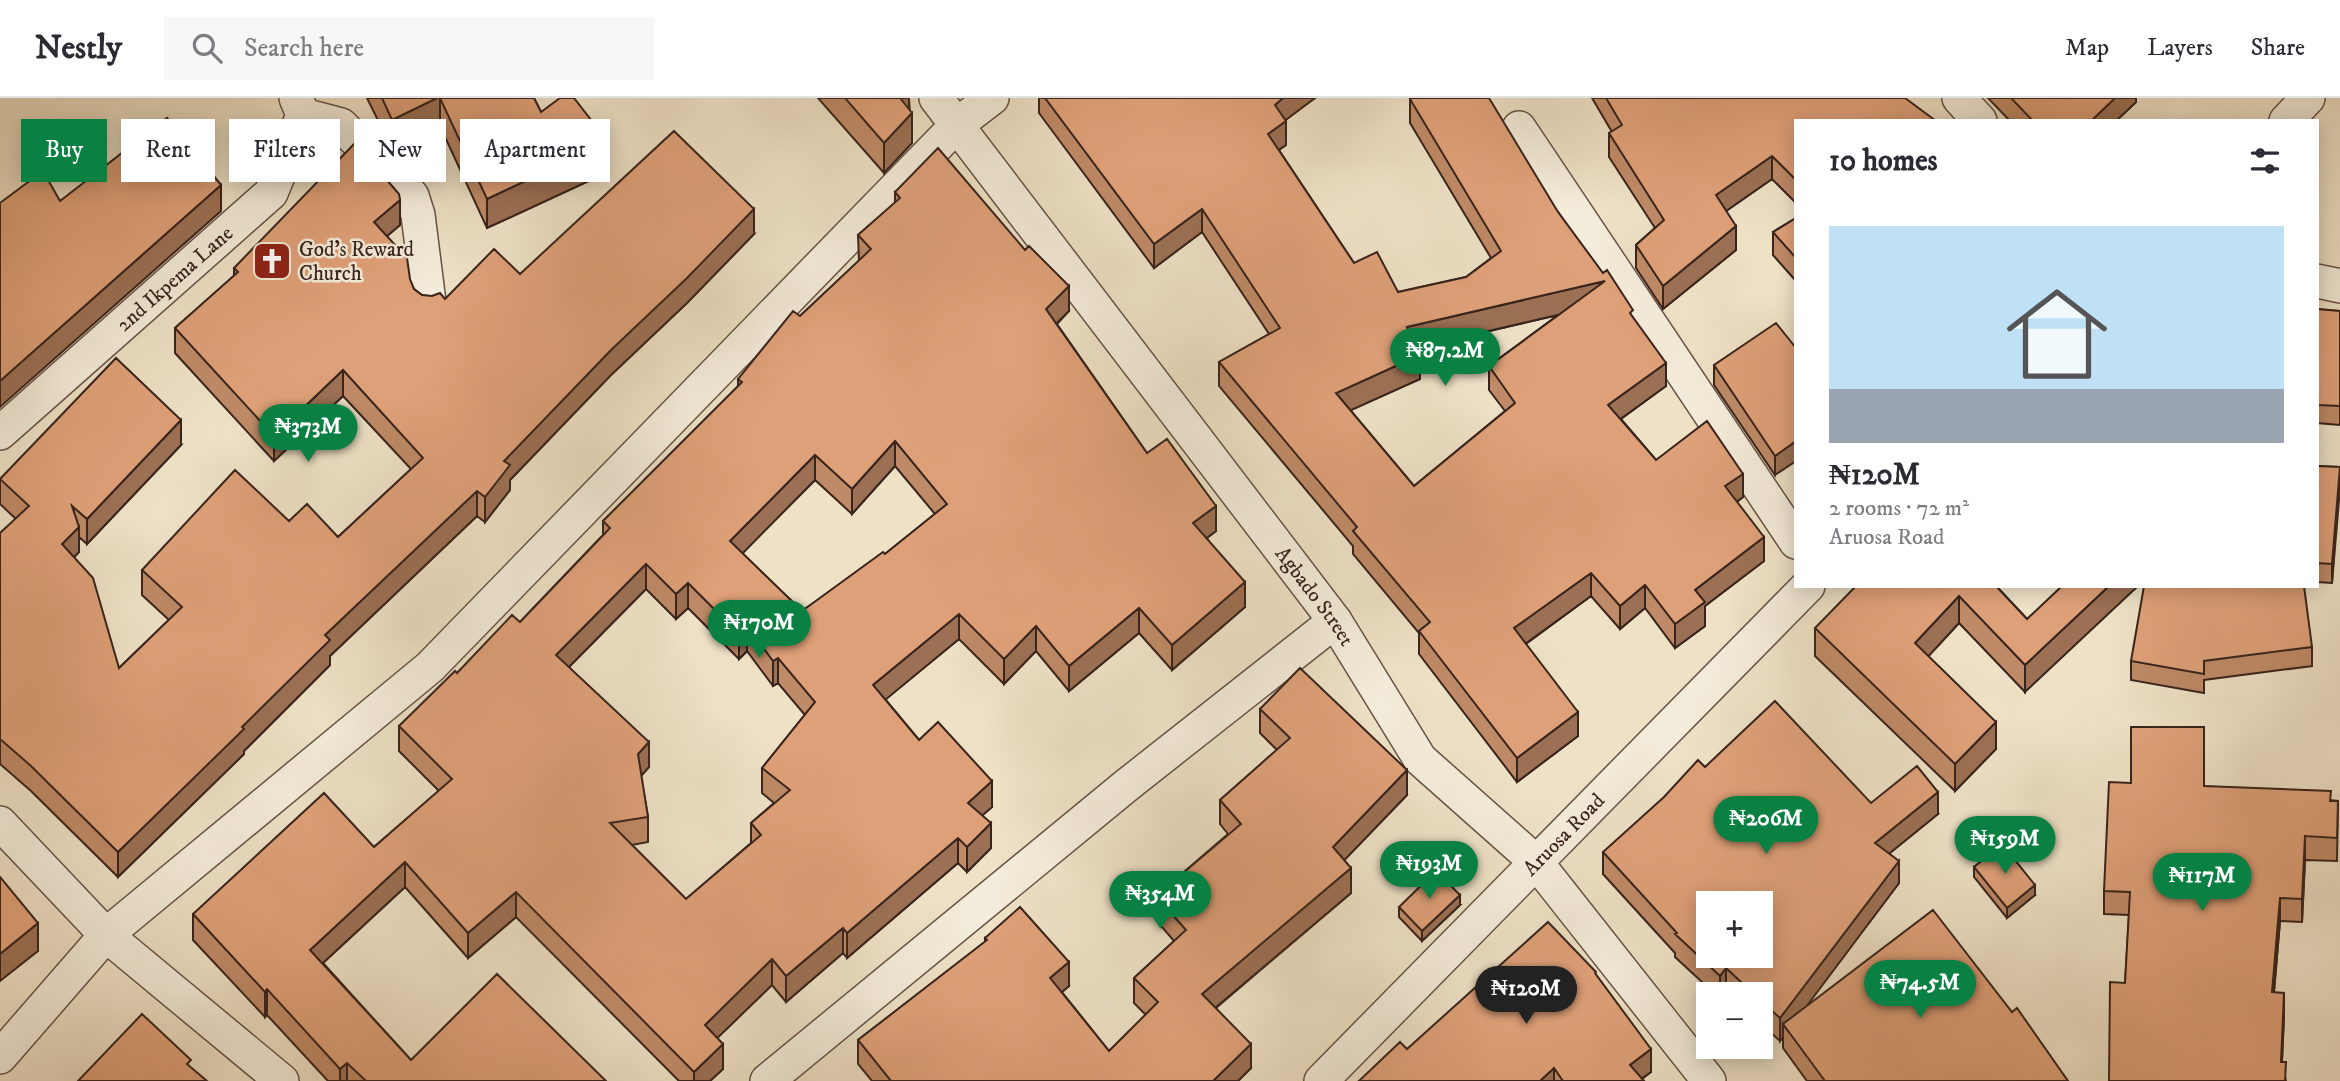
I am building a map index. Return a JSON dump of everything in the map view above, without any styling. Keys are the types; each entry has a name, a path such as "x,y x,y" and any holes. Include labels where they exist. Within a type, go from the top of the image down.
{"street":[{"name":"Agbado Street","path":"936,98 1335,621 1420,759 1536,862 1709,1081"},
{"path":"0,1057 106,935 430,667 958,124 992,98"},
{"path":"1959,98 1978,119"},
{"path":"2288,119 2308,98"},
{"path":"299,107 341,125 412,196 418,215 429,302"},
{"name":"2nd Ikpema Lane","path":"0,433 271,193 299,107"},
{"path":"1519,128 1794,539"},
{"path":"2319,281 2340,286"},
{"name":"Aruosa Road","path":"1321,1081 1806,588"},
{"path":"767,1081 1127,785 1335,621"},
{"path":"0,823 106,935 282,1081"}],"building":[{"path":"382,98 437,98 394,119 392,119"},
{"path":"440,98 534,98 541,112 560,98 574,98 590,119 460,119 460,141"},
{"path":"845,98 900,98 912,113 884,143"},
{"path":"1045,98 1283,98 1275,105 1286,121 1268,134 1354,263 1377,252 1398,292 1466,277 1501,251 1410,99 1489,98 1558,212 1603,273 1607,270 1633,310 1630,313 1666,363 1608,405 1656,460 1707,421 1743,474 1725,486 1764,537 1695,590 1705,602 1675,624 1645,585 1620,606 1591,573 1514,628 1578,712 1517,758 1419,631 1430,622 1353,531 1357,527 1219,362 1280,328 1202,209 1154,244","holes":["1605,281 1489,366 1515,403 1414,486 1336,393 1420,355 1407,327"]},
{"path":"1606,98 1905,98 1933,119 1794,119 1794,178 1772,156 1716,195 1736,226 1663,286 1636,245 1664,220 1609,133 1622,125"},
{"path":"2011,98 2115,98 2093,119 2031,119"},
{"path":"674,131 754,209 611,350 504,461 510,465 485,497 477,491 325,635 330,640 242,727 244,729 118,852 0,739 0,533 29,506 0,479 116,358 181,420 87,519 72,506 79,527 62,544 93,578 119,668 182,607 142,570 235,470 289,521 307,504 338,537 423,458 343,370 274,436 175,328 238,272 234,268 317,182 340,182 340,158 354,144 354,182 389,182 399,194 400,200 374,222 407,258 414,289 422,295 440,293 445,299 494,249 520,274"},
{"path":"938,148 1025,250 1029,246 1069,286 1046,309 1147,453 1167,439 1216,506 1193,523 1245,582 1172,645 1139,608 1069,666 1036,626 1004,659 959,614 873,685 919,740 938,722 992,781 968,803 991,823 967,847 958,838 847,933 843,928 786,976 772,959 705,1025 723,1044 694,1072 516,892 468,933 405,862 310,950 411,1060 497,974 606,1081 366,1081 347,1063 340,1069 193,914 324,793 374,847 452,779 399,726 455,671 457,673 512,615 520,622 610,528 603,521 742,382 738,379 793,311 800,316 871,249 858,235 900,198 895,192","holes":["895,441 947,504 885,554 883,552 802,611 730,541 815,455 852,489","646,564 676,594 688,583 739,634 747,626 773,661 778,658 815,702 762,768 790,790 751,823 761,835 686,899 610,823 648,817 638,754 649,742 556,655"]},
{"path":"121,154 121,182 215,182 215,178 221,185 0,381 0,203 28,182 49,182 60,201 84,182 107,182 107,165"},
{"path":"479,182 523,182 487,199"},
{"path":"1794,219 1794,256 1773,232"},
{"path":"2319,309 2340,311 2340,406 2319,405"},
{"path":"1776,323 1794,346 1794,442 1775,456 1714,365"},
{"path":"2319,466 2340,467 2332,564 2319,563"},
{"path":"1854,588 1998,588 2027,619 2060,588 2107,588 2025,665 1959,596 1915,643 1996,722 1955,764 1815,628"},
{"path":"2144,588 2304,588 2312,647 2204,661 2204,674 2131,661"},
{"path":"1300,668 1407,770 1333,847 1351,868 1202,994 1251,1044 1213,1081 891,1081 858,1040 987,940 985,938 1020,907 1069,962 1050,978 1109,1051 1158,1002 1134,978 1186,930 1156,896 1241,824 1220,800 1290,738 1260,709"},
{"path":"1775,701 1871,803 1917,766 1938,792 1875,843 1899,861 1780,1018 1773,1012 1773,982 1741,982 1726,968 1773,968 1773,891 1696,891 1696,954 1675,934 1677,933 1603,852 1664,797 1698,760 1705,767"},
{"path":"2131,727 2204,727 2204,786 2331,791 2330,801 2338,801 2337,838 2305,836 2302,899 2280,898 2272,992 2284,993 2281,1062 2286,1062 2285,1081 2109,1081 2110,982 2125,983 2130,892 2104,891 2109,782 2131,783"},
{"path":"2002,844 2035,885 2007,908 1974,867"},
{"path":"1436,871 1460,895 1422,931 1399,907"},
{"path":"0,877 38,923 0,954"},
{"path":"1933,910 2012,1012 2017,1008 2068,1081 1825,1081 1783,1024"},
{"path":"1548,922 1596,972 1651,1049 1630,1065 1644,1081 1563,1081 1554,1068 1540,1081 1359,1081 1400,1042 1407,1049"},
{"path":"1711,968 1726,968 1720,976"},
{"path":"142,1014 191,1060 187,1064 207,1081 78,1081"}],"place":[{"name":"God's Reward Church","path":"272,261"}]}
